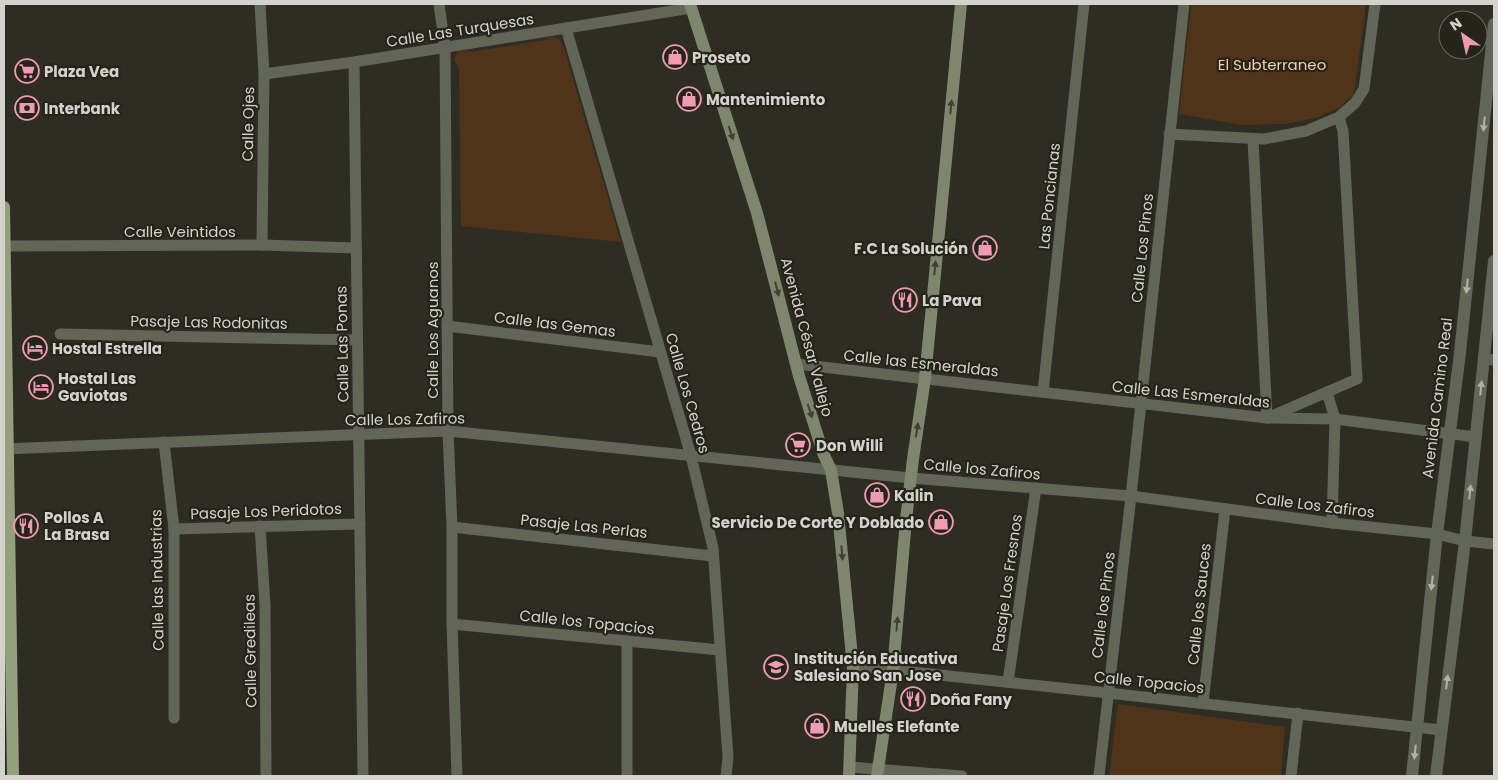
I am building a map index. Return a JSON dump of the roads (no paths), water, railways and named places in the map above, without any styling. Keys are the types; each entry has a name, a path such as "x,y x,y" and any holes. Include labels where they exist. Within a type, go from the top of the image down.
{"main road":[{"path":"877,773 893,670 911,478 925,378 961,4"},
{"name":"Avenida César Vallejo","path":"690,6 757,213 796,364 830,470 838,513 853,667 850,772"},
{"path":"4,207 7,688 13,776"}],"street":[{"name":"Calle Ojes","path":"260,4 264,74 262,246"},
{"name":"Calle Los Aguanos","path":"439,4 445,47 448,431 457,776"},
{"name":"Las Poncianas","path":"1043,392 1084,4"},
{"name":"Calle Los Pinos","path":"1131,496 1184,4"},
{"path":"1169,134 1253,139 1292,135 1318,127 1339,117 1355,103 1364,89 1374,4"},
{"name":"Calle Las Turquesas","path":"264,74 354,62 690,6"},
{"name":"Avenida Camino Real","path":"1412,776 1437,534 1451,434 1494,24"},
{"name":"Calle Los Cedros","path":"566,28 691,456 713,556 728,757 726,776"},
{"name":"Calle Las Ponas","path":"354,62 363,776"},
{"path":"1253,139 1267,418 1358,379 1343,131 1339,117"},
{"name":"Calle Veintidos","path":"4,246 356,248"},
{"path":"1436,776 1476,437 1489,360 1494,260"},
{"name":"Calle las Gemas","path":"447,326 660,352"},
{"name":"Pasaje Las Rodonitas","path":"60,334 358,340"},
{"name":"Calle las Esmeraldas","path":"796,364 1043,392"},
{"name":"Calle Las Esmeraldas","path":"1043,392 1267,418 1335,420 1476,437"},
{"path":"1327,392 1335,420 1332,523"},
{"name":"Calle Los Zafiros","path":"6,449 448,431 830,470"},
{"name":"Calle las Industrias","path":"164,442 174,529 174,718"},
{"name":"Calle los Zafiros","path":"830,470 1131,496"},
{"name":"Pasaje Los Fresnos","path":"1008,682 1036,488"},
{"name":"Calle Los Zafiros","path":"1131,496 1332,523 1437,534 1494,544"},
{"name":"Calle los Pinos","path":"1099,776 1131,496"},
{"name":"Calle los Sauces","path":"1203,703 1225,509"},
{"name":"Pasaje Los Peridotos","path":"174,529 360,524"},
{"name":"Calle Gredileas","path":"260,526 265,605 266,776"},
{"name":"Pasaje Las Perlas","path":"452,527 713,556"},
{"name":"Calle los Topacios","path":"452,624 720,650"},
{"path":"627,641 627,776"},
{"name":"Calle Topacios","path":"853,667 1298,713 1441,730"},
{"path":"1291,776 1298,713"},
{"path":"850,772 962,776"}],"place":[{"name":"Proseto","path":"675,57"},
{"name":"Plaza Vea","path":"27,71"},
{"name":"Mantenimiento","path":"689,99"},
{"name":"Interbank","path":"27,108"},
{"name":"F.C La Solución","path":"985,248"},
{"name":"La Pava","path":"905,300"},
{"name":"Hostal Estrella","path":"35,348"},
{"name":"Hostal Las Gaviotas","path":"41,387"},
{"name":"Don Willi","path":"798,445"},
{"name":"Kalin","path":"877,495"},
{"name":"Servicio De Corte Y Doblado","path":"941,522"},
{"name":"Pollos A La Brasa","path":"26,526"},
{"name":"Institución Educativa Salesiano San Jose","path":"776,667"},
{"name":"Doña Fany","path":"913,699"},
{"name":"Muelles Elefante","path":"817,726"}],"park label":[{"name":"El Subterraneo","path":"1272,64"}]}
